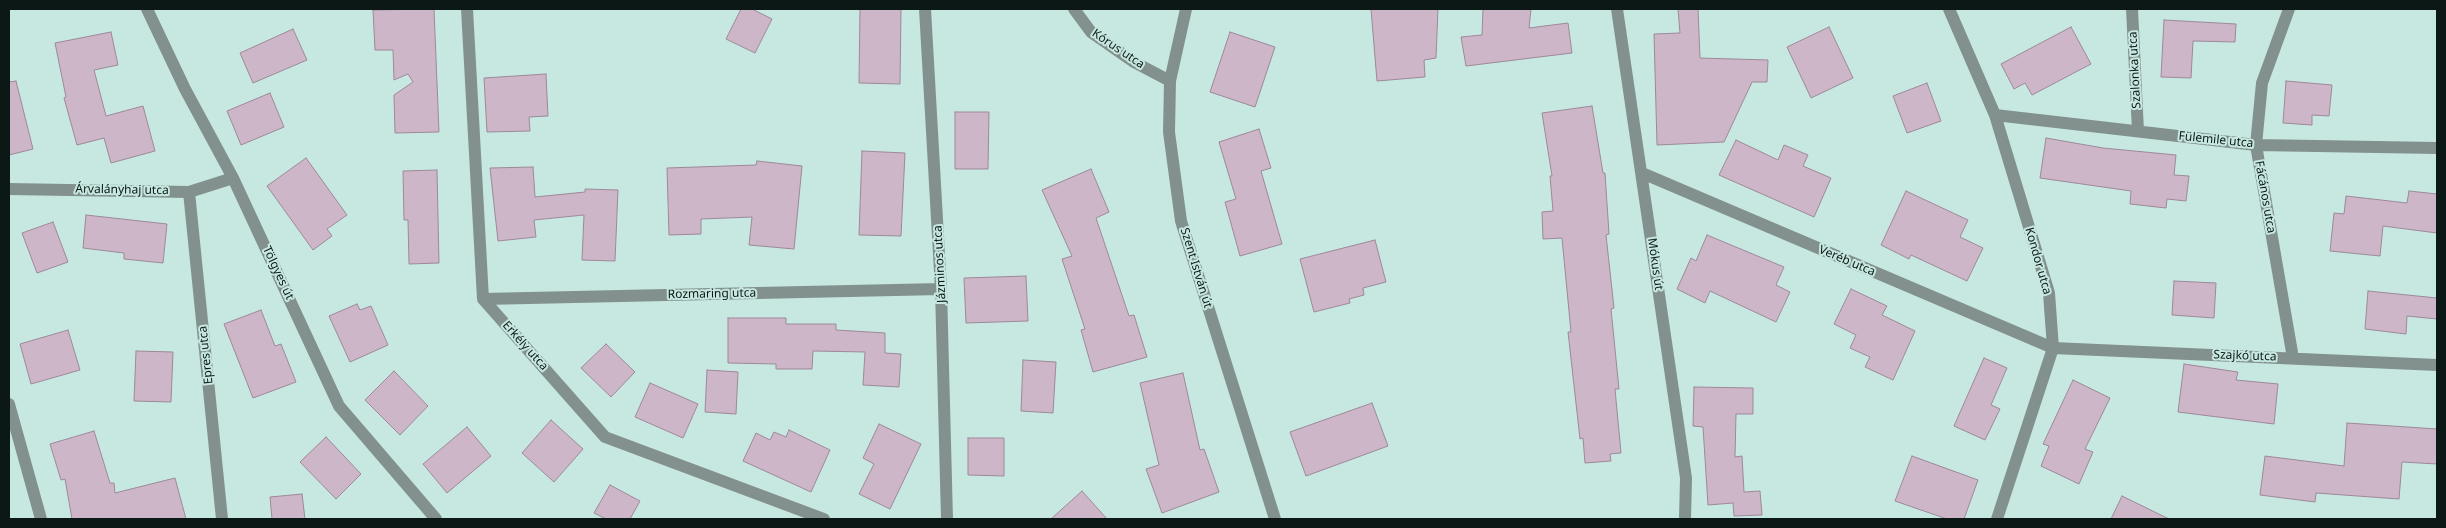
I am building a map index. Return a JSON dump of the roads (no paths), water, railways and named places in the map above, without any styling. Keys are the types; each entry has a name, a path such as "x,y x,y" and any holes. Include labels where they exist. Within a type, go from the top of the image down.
{"street":[{"name":"Tölgyes út","path":"147,9 185,89 233,178 339,406 436,519"},
{"path":"467,9 483,299"},
{"name":"Jázminos utca","path":"925,9 942,289 947,519"},
{"name":"Kórus utca","path":"1074,9 1091,32 1134,62 1170,81"},
{"name":"Szent István út","path":"1186,9 1170,81 1169,132 1181,221 1275,519"},
{"name":"Mókus út","path":"1617,9 1686,478 1685,519"},
{"name":"Kondor utca","path":"1949,9 1996,115 2049,293 2053,348 1997,519"},
{"name":"Szalonka utca","path":"2132,9 2138,131"},
{"name":"Fácános utca","path":"2289,9 2262,83 2256,145 2293,358"},
{"name":"Fülemile utca","path":"1996,115 2256,145 2437,148"},
{"name":"Veréb utca","path":"1642,173 2053,348"},
{"name":"Árvalányhaj utca","path":"9,189 189,192 233,178"},
{"name":"Epres utca","path":"189,192 222,519"},
{"name":"Rozmaring utca","path":"483,299 942,289"},
{"name":"Erkély utca","path":"483,299 605,437 824,519"},
{"name":"Szajkó utca","path":"2053,348 2437,366"},
{"path":"9,404 41,519"}]}
